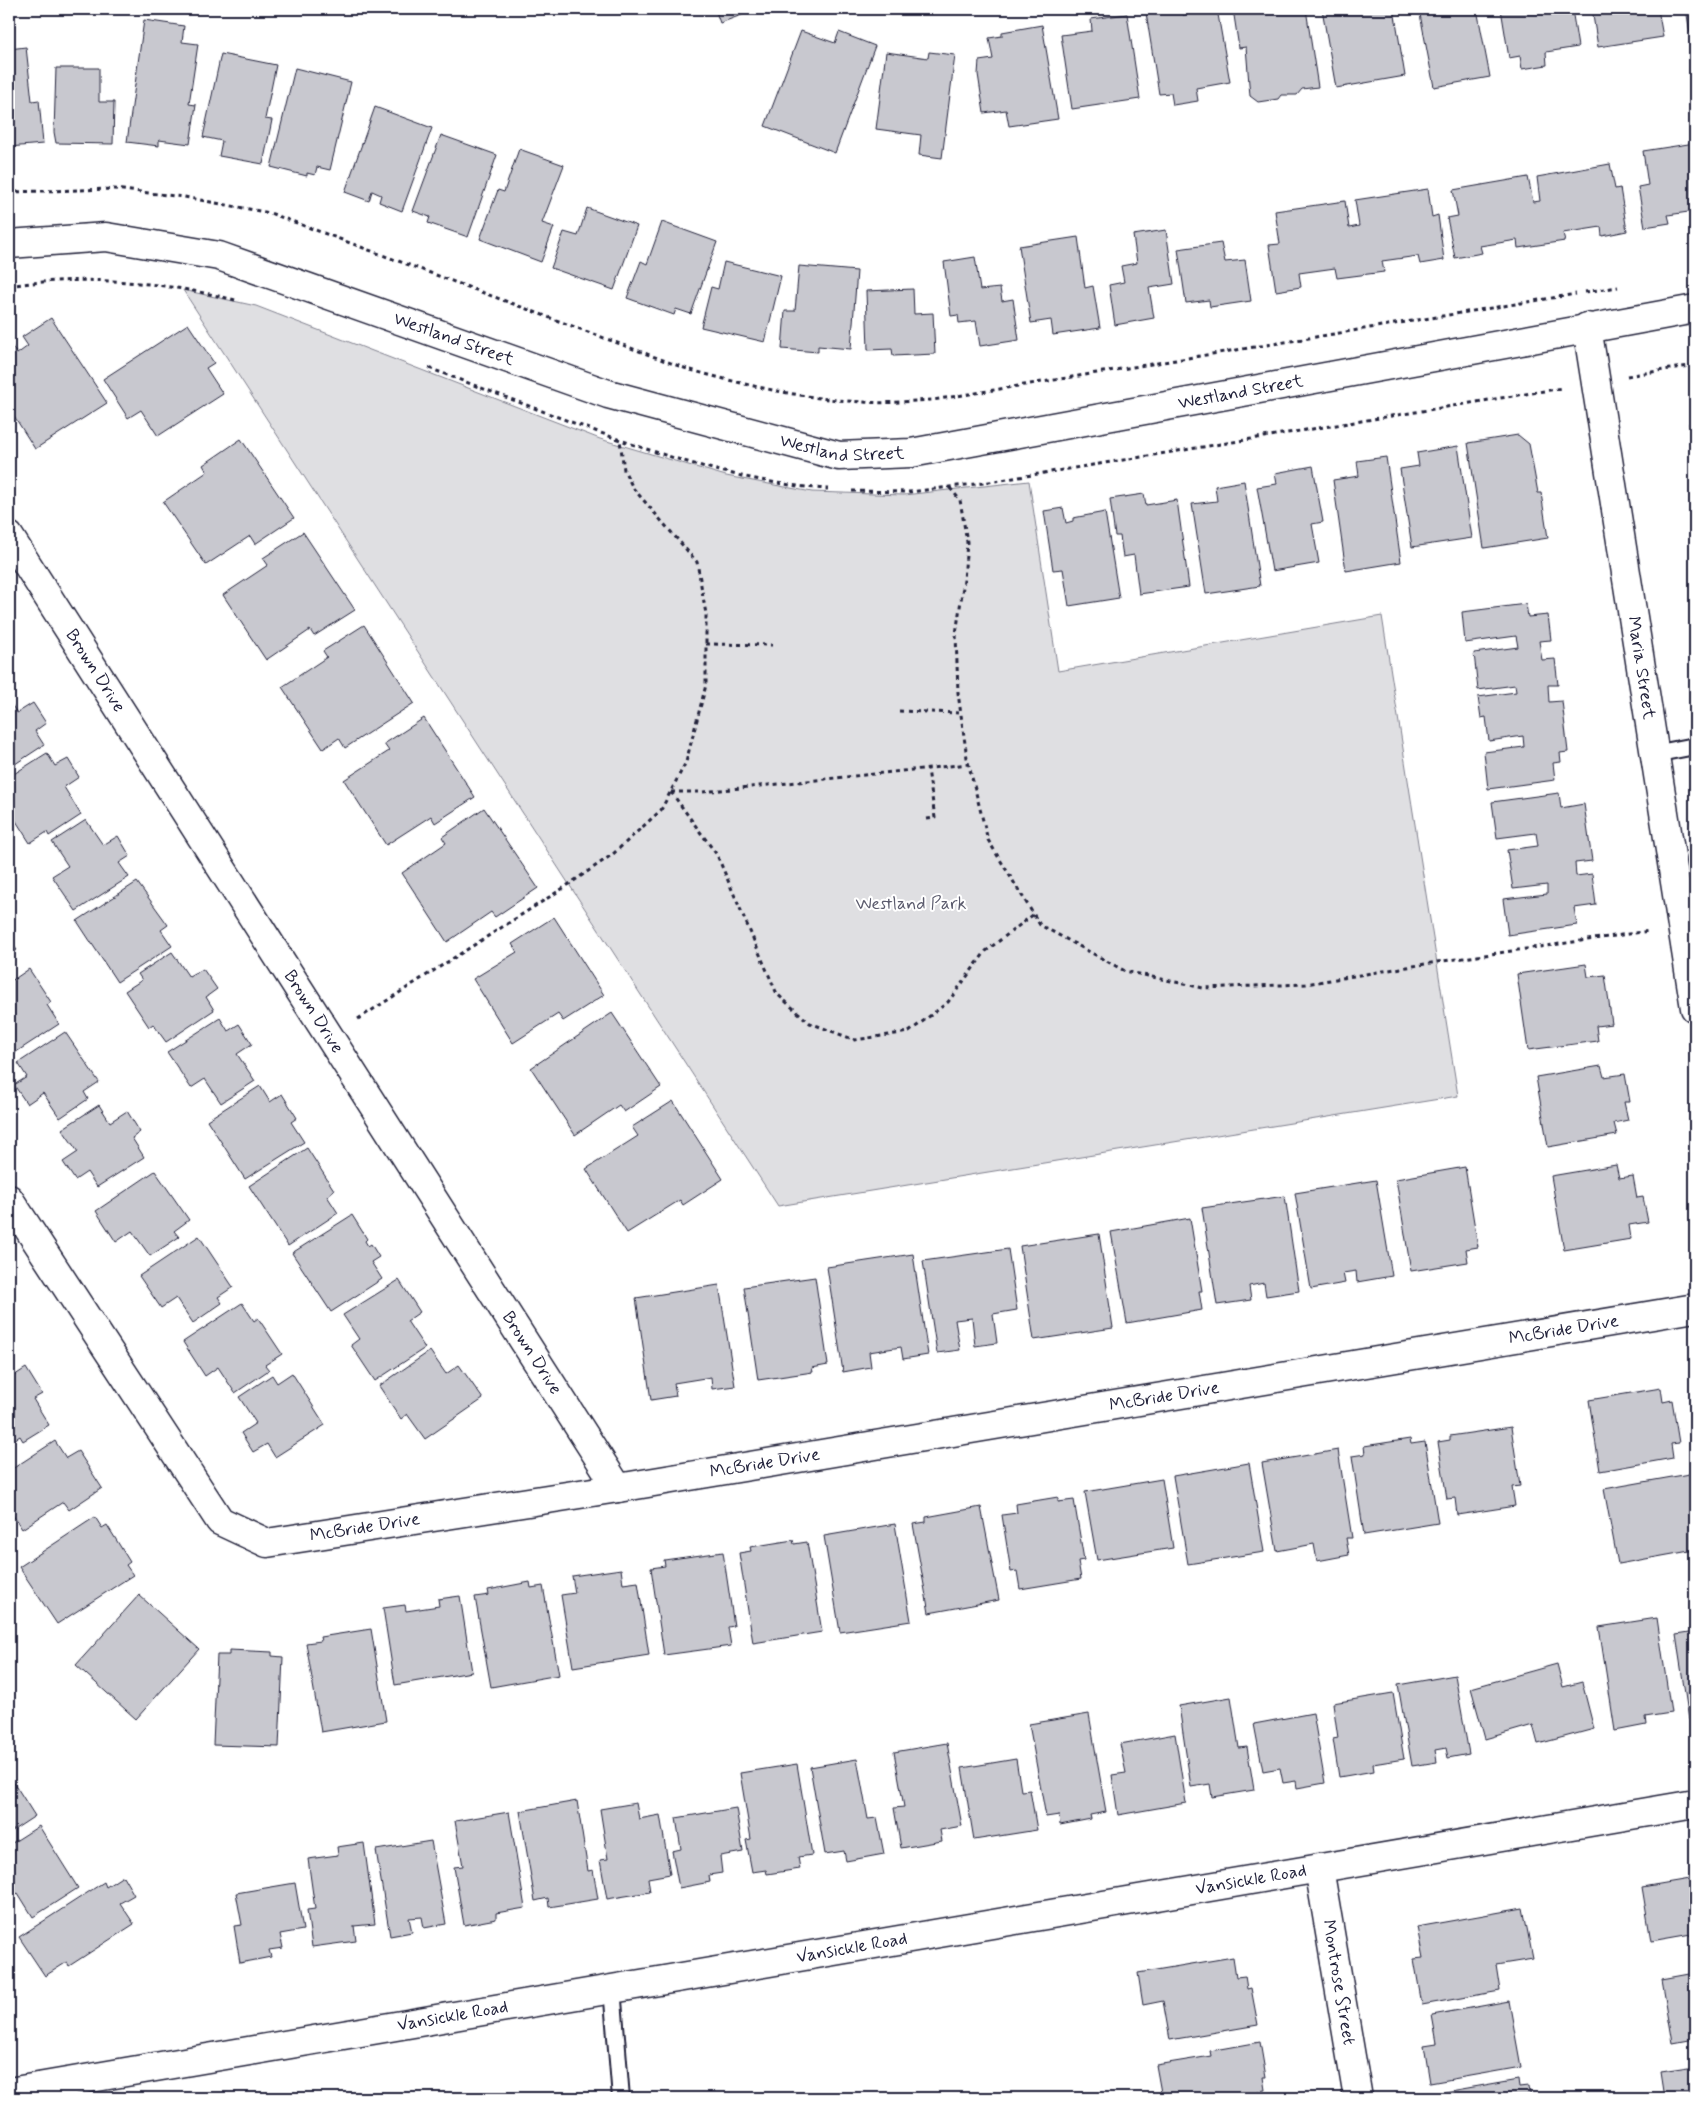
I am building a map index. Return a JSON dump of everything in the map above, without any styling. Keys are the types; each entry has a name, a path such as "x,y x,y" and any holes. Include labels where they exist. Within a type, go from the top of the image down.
{"street":[{"name":"Westland Street","path":"9,244 106,237 219,256 608,394 839,456 911,453 1587,327 1695,309"},
{"name":"Maria Street","path":"1587,327 1695,1008"},
{"name":"Brown Drive","path":"9,536 618,1488"},
{"name":"McBride Drive","path":"9,1199 220,1521 267,1543 618,1488 1695,1308"},
{"name":"Vansickle Road","path":"9,2092 1695,1804"},
{"name":"Montrose Street","path":"1319,1868 1358,2098"}],"lane":[{"path":"1654,754 1695,746"},
{"path":"612,1988 621,2098"}],"path":[{"path":"9,192 114,189 184,197 270,213 687,369 750,386 806,396 865,402 932,400 1627,285"},
{"path":"9,286 76,281 134,282 206,292 243,302"},
{"path":"420,365 620,440 700,466 764,480 830,490"},
{"path":"848,491 909,492 949,488 1552,390 1595,380 1695,366"},
{"path":"330,1037 565,887 613,854 661,810 686,762 706,685 706,614 697,562 633,488 624,470 620,440"},
{"path":"949,488 960,500 967,542 964,580 956,634 958,693 969,764 988,840 1040,924 1125,971 1202,988 1306,984 1443,961 1682,926"},
{"path":"706,644 772,645"},
{"path":"899,711 961,713"},
{"path":"670,792 702,792 969,764"},
{"path":"927,819 935,818 928,768"},
{"path":"670,792 717,854 777,994 810,1023 855,1040 908,1032 948,1002 986,951 1034,914"}],"green space":[{"name":"Westland Park","path":"183,290 256,306 600,439 726,476 812,492 904,495 1029,481 1058,671 1382,616 1458,1096 778,1206"}],"building":[{"path":"715,9 758,9 720,23"},
{"path":"1182,9 1183,15 1217,9 1230,82 1196,88 1198,101 1173,105 1171,93 1159,94 1146,13"},
{"path":"1233,9 1306,9 1318,87 1302,89 1297,95 1281,95 1278,99 1258,102 1250,96 1246,47 1239,48"},
{"path":"1322,9 1394,9 1405,76 1336,88"},
{"path":"1419,9 1477,9 1490,77 1434,87"},
{"path":"1501,9 1572,9 1578,47 1546,52 1547,65 1522,69 1520,56 1509,58"},
{"path":"1592,9 1658,9 1663,37 1598,47"},
{"path":"1686,9 1695,9 1695,32 1690,33"},
{"path":"1127,14 1140,99 1072,109 1061,35 1092,31 1091,19"},
{"path":"144,20 184,26 182,42 198,44 189,104 196,105 190,144 159,140 159,146 127,142"},
{"path":"1042,25 1058,119 1009,126 1006,110 984,113 978,74 979,61 993,59 989,38 1002,36 1002,32"},
{"path":"801,31 835,43 839,32 875,46 835,153 765,126"},
{"path":"26,47 32,101 39,100 43,144 9,147 9,49"},
{"path":"886,52 928,58 929,52 955,55 942,158 919,155 921,135 876,129"},
{"path":"221,54 276,65 265,119 272,120 263,164 219,156 222,141 203,137"},
{"path":"56,68 99,68 99,102 114,102 113,144 56,143 54,132"},
{"path":"295,68 351,82 330,170 317,167 315,175 307,173 307,176 271,167"},
{"path":"375,107 432,128 402,211 379,202 381,195 372,191 369,201 345,192"},
{"path":"441,135 497,155 468,237 428,223 430,217 413,211"},
{"path":"1695,143 1695,211 1668,215 1670,223 1645,227 1638,187 1648,185 1643,151"},
{"path":"519,149 564,165 542,223 554,227 541,262 480,239 498,190 504,192"},
{"path":"1610,164 1615,189 1620,188 1627,231 1602,236 1601,227 1563,233 1565,241 1518,248 1517,240 1480,246 1482,253 1455,258 1447,218 1458,216 1453,190 1528,177 1533,202 1540,201 1537,177"},
{"path":"1428,189 1432,217 1438,215 1444,260 1420,264 1418,256 1382,261 1384,272 1337,278 1335,268 1299,273 1301,287 1276,291 1269,245 1280,244 1275,211 1345,201 1349,228 1359,226 1355,200"},
{"path":"587,208 637,226 614,290 551,268 564,232 578,236"},
{"path":"662,222 717,242 691,314 676,309 674,315 627,298 641,261 647,264"},
{"path":"1166,230 1174,284 1149,288 1154,318 1115,325 1109,285 1124,282 1121,266 1137,263 1133,235"},
{"path":"1078,237 1085,288 1093,286 1100,328 1053,335 1051,320 1031,323 1019,246"},
{"path":"1221,243 1225,262 1245,260 1251,301 1210,307 1209,300 1186,303 1178,249"},
{"path":"975,257 980,290 1000,288 1002,301 1013,299 1019,340 980,346 976,321 959,323 958,315 951,316 944,262"},
{"path":"724,262 781,276 765,342 701,327 711,287 718,289"},
{"path":"799,266 857,271 851,349 818,346 818,352 782,349 785,311 795,311"},
{"path":"913,289 914,314 933,313 935,354 893,356 892,349 868,350 866,291"},
{"path":"51,318 107,403 35,449 9,408 9,345 17,354 28,346 22,337"},
{"path":"188,324 214,363 206,368 223,394 158,436 141,410 128,418 103,379"},
{"path":"1691,404 1695,404 1694,467 1689,423 1694,423"},
{"path":"1518,435 1529,444 1538,493 1541,493 1548,538 1484,548 1468,443"},
{"path":"241,439 294,518 255,544 250,536 206,565 163,502 207,472 203,465"},
{"path":"1458,446 1472,538 1412,547 1400,469 1419,466 1417,453"},
{"path":"1386,457 1401,562 1346,571 1333,480 1359,476 1357,461"},
{"path":"1313,466 1323,522 1312,524 1319,563 1272,571 1257,487 1277,484 1275,473"},
{"path":"1244,481 1260,586 1206,594 1192,504 1217,501 1215,486"},
{"path":"1144,494 1146,505 1177,500 1189,587 1139,594 1134,555 1123,557 1120,536 1115,536 1110,499"},
{"path":"1063,508 1066,523 1073,521 1073,518 1105,512 1119,598 1069,606 1063,569 1053,570 1044,511"},
{"path":"303,532 355,610 314,636 310,630 266,660 223,595 268,565 263,558"},
{"path":"1526,604 1528,617 1548,615 1551,640 1539,641 1542,660 1555,659 1558,685 1548,685 1549,702 1562,701 1568,752 1560,753 1561,762 1553,763 1555,780 1488,789 1484,752 1524,747 1523,736 1489,741 1486,717 1481,718 1478,697 1516,692 1515,685 1478,690 1474,653 1518,647 1516,636 1465,643 1462,612"},
{"path":"364,625 414,703 345,748 339,738 323,749 282,687 327,657 323,651"},
{"path":"9,701 17,713 33,703 46,723 35,731 44,745 9,768"},
{"path":"424,718 475,797 435,823 431,816 386,845 344,780 389,751 384,744"},
{"path":"47,753 55,766 68,759 79,777 64,787 81,815 49,836 47,832 30,843 9,810 9,777"},
{"path":"1559,793 1561,808 1584,804 1592,861 1575,863 1576,876 1592,874 1596,905 1574,908 1577,925 1508,935 1503,899 1547,894 1547,885 1513,889 1507,850 1538,846 1536,833 1497,838 1492,802"},
{"path":"484,808 538,888 495,917 491,912 447,942 402,873 446,843 442,837"},
{"path":"86,820 103,845 118,836 130,856 119,863 129,877 76,911 52,876 68,866 52,842"},
{"path":"137,882 168,925 161,930 172,946 117,982 77,921"},
{"path":"554,917 604,995 563,1021 558,1014 513,1043 473,979 517,952 512,944"},
{"path":"9,940 17,950 9,955"},
{"path":"172,952 189,977 203,969 217,989 206,997 214,1010 166,1042 153,1024 149,1027 125,991 142,980 138,974"},
{"path":"1586,964 1588,977 1605,975 1612,1024 1596,1026 1598,1041 1528,1050 1517,974"},
{"path":"29,969 51,1002 47,1005 59,1024 10,1056 9,974 13,980"},
{"path":"612,1013 661,1087 624,1112 619,1105 575,1135 531,1068"},
{"path":"220,1018 228,1031 239,1024 252,1044 237,1054 255,1081 221,1103 205,1079 191,1088 167,1052"},
{"path":"65,1032 99,1082 84,1092 88,1099 60,1118 43,1093 27,1104 14,1085 27,1077 18,1063"},
{"path":"1601,1066 1604,1077 1625,1074 1630,1102 1624,1102 1628,1120 1614,1123 1617,1135 1548,1147 1536,1077"},
{"path":"260,1086 270,1102 282,1094 297,1118 291,1122 304,1142 245,1179 207,1120"},
{"path":"673,1101 723,1179 683,1205 680,1200 627,1233 586,1169 638,1136 632,1127"},
{"path":"99,1105 110,1122 127,1111 140,1132 132,1138 144,1157 97,1187 87,1172 75,1180 63,1162 78,1152 62,1129"},
{"path":"307,1148 334,1190 327,1196 338,1213 288,1246 249,1186"},
{"path":"1616,1165 1619,1178 1633,1176 1637,1198 1643,1197 1648,1222 1629,1225 1631,1239 1564,1250 1551,1176"},
{"path":"1465,1167 1478,1247 1466,1249 1468,1262 1411,1271 1396,1179"},
{"path":"155,1171 189,1220 174,1231 179,1237 150,1256 132,1231 116,1242 96,1211"},
{"path":"1376,1180 1392,1276 1357,1282 1356,1271 1343,1273 1345,1283 1311,1289 1295,1193"},
{"path":"1285,1196 1299,1291 1266,1296 1264,1283 1249,1286 1251,1300 1217,1305 1202,1208"},
{"path":"352,1215 367,1239 365,1241 368,1246 371,1244 379,1257 371,1262 382,1279 331,1312 292,1253"},
{"path":"1190,1218 1202,1291 1199,1291 1202,1310 1127,1323 1111,1232"},
{"path":"1099,1234 1113,1328 1034,1340 1020,1246"},
{"path":"199,1236 233,1287 218,1297 222,1303 193,1323 176,1298 161,1308 139,1276"},
{"path":"1008,1249 1017,1310 993,1314 997,1343 975,1346 972,1318 955,1320 960,1350 937,1353 923,1261"},
{"path":"913,1254 928,1355 903,1359 901,1347 869,1352 871,1367 843,1372 827,1267"},
{"path":"815,1277 828,1365 812,1368 813,1372 758,1380 744,1287"},
{"path":"399,1280 420,1312 407,1321 425,1348 375,1381 351,1345 359,1339 343,1315"},
{"path":"719,1285 735,1386 712,1389 711,1377 674,1383 676,1396 651,1400 636,1298"},
{"path":"242,1303 254,1321 258,1318 282,1354 265,1365 269,1370 235,1393 218,1367 205,1376 183,1342"},
{"path":"430,1351 446,1374 459,1365 483,1399 425,1439 407,1414 401,1419 379,1386"},
{"path":"26,1368 42,1394 33,1399 49,1425 23,1441 20,1436 9,1443 9,1379"},
{"path":"292,1373 325,1425 275,1457 267,1444 253,1452 241,1433 256,1423 239,1397 272,1375 277,1383"},
{"path":"1661,1388 1663,1402 1672,1400 1679,1443 1671,1444 1673,1458 1600,1471 1589,1400"},
{"path":"1511,1427 1520,1486 1512,1487 1515,1506 1457,1515 1455,1498 1447,1499 1438,1442 1450,1440 1450,1436"},
{"path":"1410,1439 1411,1444 1425,1442 1438,1523 1364,1535 1352,1456 1365,1454 1364,1446"},
{"path":"55,1441 66,1458 78,1451 102,1488 69,1510 63,1502 22,1529 9,1509 9,1471"},
{"path":"1338,1450 1352,1538 1346,1538 1349,1555 1317,1561 1314,1544 1277,1551 1262,1463"},
{"path":"1249,1463 1264,1552 1188,1564 1173,1476"},
{"path":"1689,1474 1695,1508 1695,1550 1618,1564 1604,1489"},
{"path":"1162,1479 1173,1548 1097,1560 1085,1492"},
{"path":"1058,1497 1058,1502 1074,1500 1084,1560 1078,1561 1081,1579 1020,1589 1017,1571 1011,1572 1002,1515 1017,1513 1016,1504"},
{"path":"981,1507 999,1600 929,1613 913,1524 926,1522 926,1517"},
{"path":"95,1517 102,1528 107,1525 130,1562 126,1565 133,1575 57,1624 19,1567"},
{"path":"895,1524 911,1621 840,1632 824,1536"},
{"path":"793,1540 794,1544 807,1542 822,1632 753,1643 739,1553 751,1551 750,1547"},
{"path":"723,1552 734,1626 728,1627 731,1646 664,1655 651,1568 665,1566 664,1560"},
{"path":"621,1569 623,1584 638,1582 649,1655 573,1667 561,1595 575,1593 572,1576"},
{"path":"530,1582 531,1588 543,1586 559,1675 491,1687 475,1597 489,1595 488,1590"},
{"path":"139,1595 199,1649 136,1719 76,1665"},
{"path":"460,1596 472,1672 395,1685 383,1608 405,1605 406,1611 439,1606 438,1599"},
{"path":"1657,1618 1671,1713 1645,1717 1646,1725 1615,1731 1599,1627"},
{"path":"371,1629 386,1721 321,1732 306,1643 321,1641 320,1637"},
{"path":"1695,1632 1695,1719 1689,1720 1676,1635"},
{"path":"229,1650 272,1652 272,1656 283,1657 279,1747 213,1745 217,1655 229,1655"},
{"path":"1557,1664 1563,1687 1582,1682 1594,1729 1538,1744 1533,1725 1485,1739 1471,1688"},
{"path":"1455,1675 1469,1754 1448,1758 1446,1748 1435,1750 1437,1762 1412,1766 1398,1685"},
{"path":"1393,1693 1404,1759 1373,1764 1374,1771 1339,1777 1333,1739 1338,1738 1333,1703"},
{"path":"1231,1697 1239,1748 1247,1747 1254,1790 1212,1797 1210,1784 1191,1787 1179,1706"},
{"path":"1313,1713 1325,1783 1297,1788 1296,1781 1283,1783 1280,1768 1263,1771 1254,1724"},
{"path":"1089,1714 1106,1812 1090,1815 1091,1819 1060,1825 1059,1815 1046,1817 1029,1724"},
{"path":"1175,1734 1186,1803 1118,1815 1112,1775 1126,1773 1120,1744"},
{"path":"947,1743 962,1826 940,1830 942,1841 901,1848 894,1808 904,1807 894,1752"},
{"path":"857,1759 868,1819 877,1818 884,1854 846,1861 844,1851 825,1854 810,1767"},
{"path":"1016,1759 1021,1791 1030,1790 1037,1830 974,1840 962,1768"},
{"path":"797,1764 812,1855 798,1857 800,1869 767,1874 766,1870 752,1872 746,1840 751,1839 740,1773"},
{"path":"9,1775 35,1816 9,1833"},
{"path":"577,1801 588,1871 593,1870 598,1899 549,1907 548,1898 535,1901 520,1811"},
{"path":"636,1803 639,1819 660,1815 670,1874 648,1878 650,1892 607,1899 600,1860 608,1859 600,1809"},
{"path":"736,1808 743,1852 720,1856 722,1873 709,1875 710,1882 679,1888 672,1851 681,1849 676,1818"},
{"path":"509,1812 525,1908 496,1913 496,1919 464,1925 454,1867 463,1866 455,1821"},
{"path":"39,1826 78,1888 33,1917 18,1893 9,1899 9,1845"},
{"path":"431,1841 446,1924 424,1928 422,1917 409,1918 412,1932 390,1936 376,1850"},
{"path":"364,1843 375,1924 354,1926 356,1941 312,1947 307,1910 315,1909 308,1859 338,1855 337,1847"},
{"path":"123,1876 134,1895 120,1903 134,1924 69,1966 67,1962 45,1976 19,1937 104,1882 106,1887"},
{"path":"1695,1878 1695,1957 1691,1934 1651,1941 1642,1887"},
{"path":"295,1883 303,1930 280,1934 283,1948 269,1950 271,1957 240,1963 234,1926 242,1925 236,1893"},
{"path":"1523,1908 1533,1959 1496,1965 1500,1991 1422,2005 1414,1959 1423,1958 1417,1927"},
{"path":"1233,1957 1236,1977 1245,1976 1247,1989 1251,1988 1258,2025 1170,2040 1163,2001 1143,2005 1138,1973"},
{"path":"1695,1973 1695,2039 1673,2043 1662,1979"},
{"path":"1509,2001 1521,2067 1430,2083 1424,2045 1437,2043 1432,2015"},
{"path":"1260,2042 1266,2077 1263,2077 1265,2090 1259,2091 1260,2098 1162,2098 1156,2065 1211,2056 1210,2051"},
{"path":"1695,2067 1695,2098 1665,2098 1661,2072"},
{"path":"1519,2079 1520,2088 1529,2087 1531,2098 1446,2098 1445,2092"}]}
